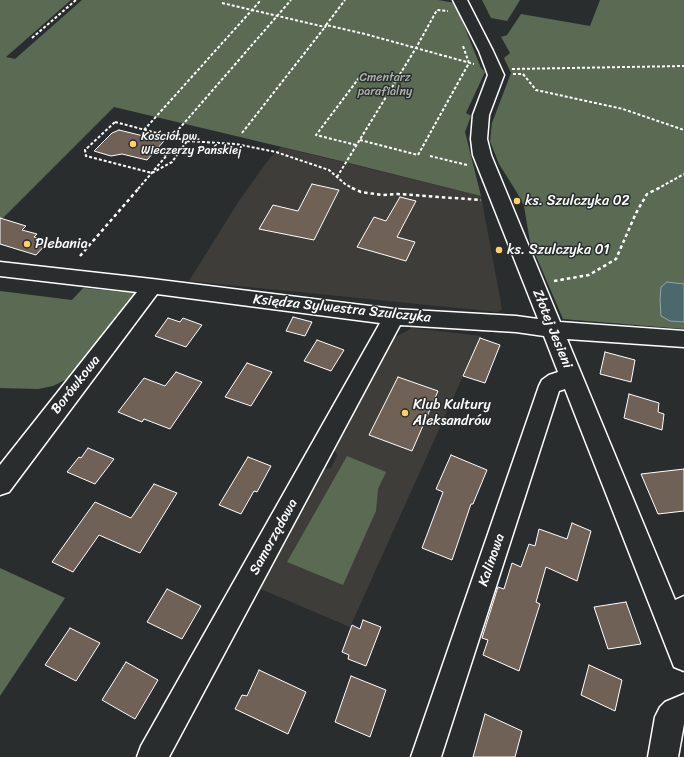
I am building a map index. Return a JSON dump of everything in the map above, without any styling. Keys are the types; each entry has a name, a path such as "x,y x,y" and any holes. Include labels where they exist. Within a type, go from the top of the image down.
{"street":[{"path":"456,6 503,72"},
{"name":"Złotej Jesieni","path":"503,72 495,80 481,115 479,128 482,155 573,380 675,612 684,657"},
{"name":"Księdza Sylwestra Szulczyka","path":"0,270 152,286 394,317 516,324 553,330 684,339"},
{"name":"Borówkowa","path":"0,484 152,286"},
{"name":"Samorządowa","path":"152,757 394,317"},
{"name":"Kalinowa","path":"426,757 550,386 557,381 573,380"},
{"path":"663,757 670,717 675,712 684,709"}],"path":[{"path":"32,38 76,0"},
{"path":"144,130 262,0"},
{"path":"172,137 291,0"},
{"path":"242,133 345,0"},
{"path":"222,2 416,48 480,65 487,70 523,74 536,90 623,109 684,130"},
{"path":"337,177 416,48 437,10 456,6"},
{"path":"360,140 418,155 469,63 462,42"},
{"path":"503,72 684,66"},
{"path":"356,145 316,135 362,74"},
{"path":"187,140 172,162 152,173 86,156 85,150 115,122 187,140 259,148 321,166 329,170 352,189 361,192 382,195 398,194 482,200"},
{"path":"80,256 167,155 155,152"},
{"path":"430,156 474,167 487,167"},
{"path":"552,281 590,275 616,259 636,213 648,194 684,174"}],"shaded area":[{"path":"281,147 481,196 502,309 498,312 189,281 239,201 269,159"},
{"path":"412,328 481,336 350,627 256,587 322,470 331,468 337,456 334,448 394,338"}],"green space":[{"name":"Cmentarz parafialny","path":"0,0 71,0 6,57 15,59 82,0 438,0 455,3 481,68 485,72 466,113 471,116 465,132 481,196 114,107 0,221"},
{"path":"482,0 520,0 507,21 491,18"},
{"path":"600,0 684,0 684,329 563,319 530,242 524,206 499,164 490,141 492,123 511,73 504,58 510,53 501,37 507,35 521,14 590,26"},
{"path":"83,288 135,293 71,377 53,386 38,389 0,388 0,291 72,300"},
{"path":"347,456 386,472 378,489 376,511 343,585 287,562"},
{"path":"0,568 65,598 0,696"}],"water":[{"path":"667,282 684,284 684,322 670,321 661,316 661,287"}],"building":[{"name":"Kościół pw. Wieczerzy Pańskiej","path":"119,130 164,141 147,160 122,154 111,156 94,151 112,133"},
{"path":"312,184 339,190 314,240 259,229 273,205 298,211"},
{"path":"400,197 416,201 397,237 415,242 406,261 357,247 374,217 386,221"},
{"path":"0,218 26,226 22,230 37,234 34,237 48,242 36,255 0,244"},
{"path":"293,317 312,322 305,336 286,331"},
{"path":"168,318 180,322 183,318 202,325 186,347 155,336"},
{"path":"480,338 500,345 485,383 463,376"},
{"path":"317,340 344,350 331,371 304,361"},
{"path":"605,352 635,360 631,382 600,374"},
{"path":"247,363 272,372 251,406 225,397"},
{"path":"176,372 202,382 170,429 144,419 142,422 118,412 144,378 165,386"},
{"path":"398,377 438,391 412,451 369,435"},
{"path":"629,394 659,403 658,412 664,414 662,430 624,418"},
{"path":"88,448 114,459 95,484 67,472 79,457 81,458"},
{"path":"451,455 487,470 473,504 471,504 452,560 422,548 443,492 436,489"},
{"path":"248,457 271,466 257,492 254,491 241,514 219,505"},
{"path":"684,469 684,511 658,514 641,474"},
{"path":"154,484 177,493 140,553 99,535 73,572 52,562 95,502 131,518"},
{"path":"572,523 591,531 577,581 546,567 536,602 540,604 519,671 483,655 488,640 482,638 498,587 504,589 512,563 521,567 529,544 535,546 539,529 567,539"},
{"path":"167,589 201,606 182,639 147,622"},
{"path":"626,602 641,644 608,649 594,607"},
{"path":"363,620 381,627 366,666 348,659 349,655 342,652 352,625 360,629"},
{"path":"70,628 100,643 76,681 45,665"},
{"path":"126,662 158,680 135,719 102,700"},
{"path":"589,665 622,680 615,711 581,695"},
{"path":"259,670 306,692 288,734 235,709 242,695 247,696"},
{"path":"351,676 386,690 370,737 335,722"},
{"path":"485,714 522,731 515,757 473,757"}],"place":[{"name":"Kościół pw. Wieczerzy Pańskiej","path":"133,144"},
{"name":"ks. Szulczyka 02","path":"517,201"},
{"name":"Plebania","path":"27,244"},
{"name":"ks. Szulczyka 01","path":"499,250"},
{"name":"Klub Kultury Aleksandrów","path":"405,413"}]}
